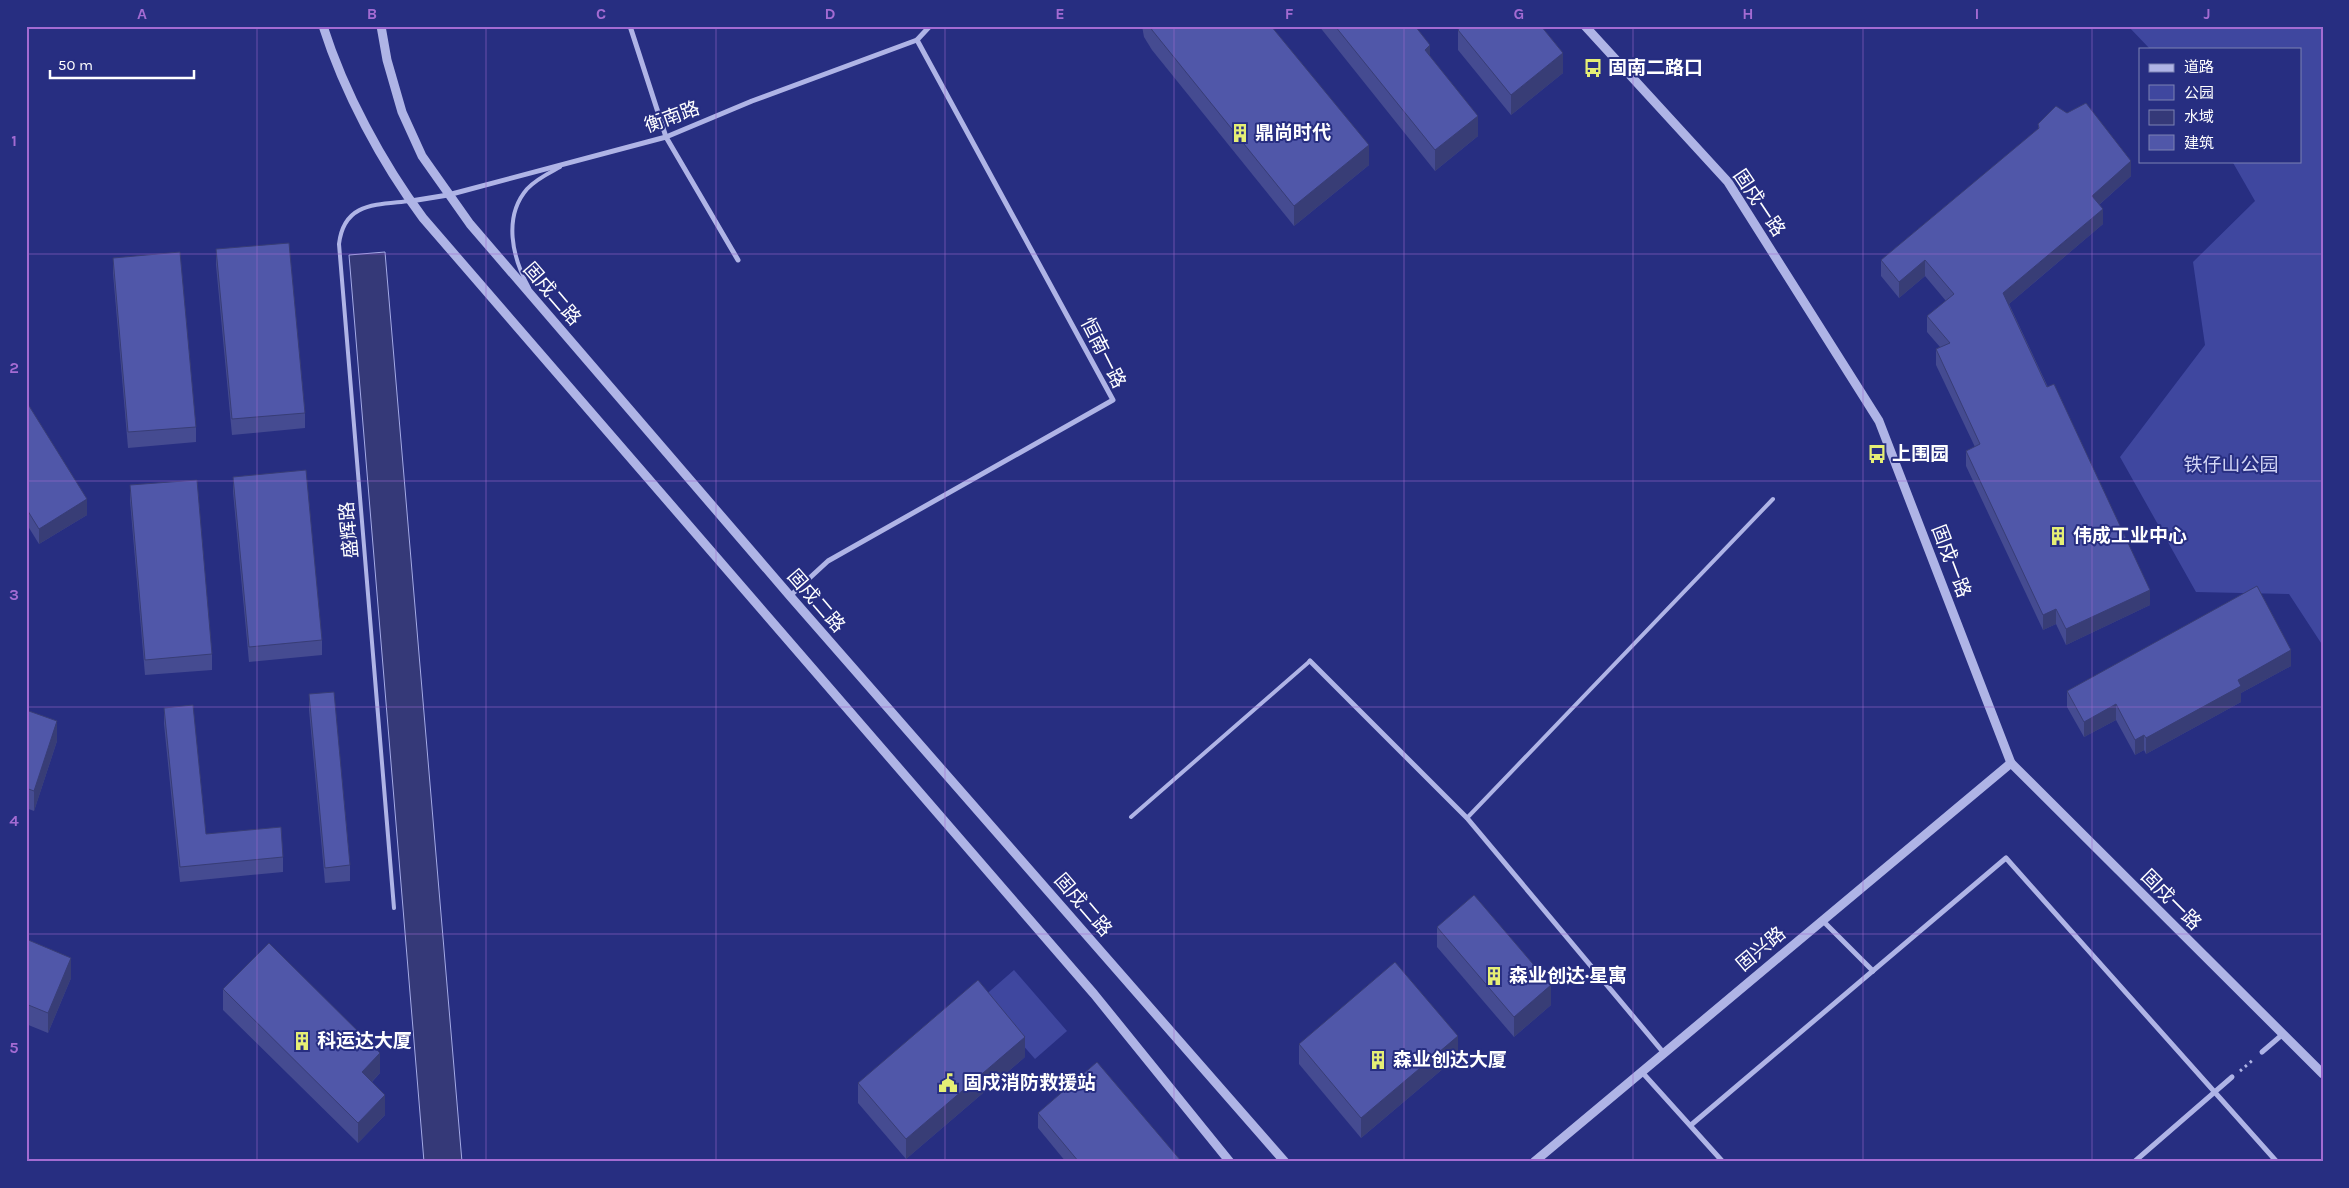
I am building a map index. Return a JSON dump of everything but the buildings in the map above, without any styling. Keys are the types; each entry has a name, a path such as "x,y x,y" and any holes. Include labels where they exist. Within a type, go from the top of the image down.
{"street":[{"path":"323,26 362,118 411,201 444,242 1094,994 1230,1162"},
{"name":"固戍二路","path":"382,26 387,60 402,112 422,156 470,224 790,596 1285,1162"},
{"path":"630,26 666,138 738,260"},
{"name":"衡南路","path":"411,201 448,195 666,138 752,101 917,40 930,26"},
{"name":"固戍一路","path":"1586,26 1728,182 1879,421 2011,763 2323,1074"},
{"name":"恒南一路","path":"790,596 828,561 1113,400 917,40"},
{"path":"1310,661 1467,818 1663,1052"},
{"name":"固兴路","path":"1534,1162 1641,1070 2011,763"},
{"path":"1691,1125 2006,858 2277,1162"},
{"path":"1822,919 1873,971"},
{"path":"2262,1052 2282,1034"},
{"path":"1641,1070 1722,1162"},
{"path":"2134,1162 2232,1077"}],"lane":[{"path":"538,303 523,276 515,254 512,234 514,216 520,200 528,187 564,164"},
{"name":"盛辉路","path":"394,908 339,244 340,232 345,221 354,212 363,208 411,201"},
{"path":"1467,818 1774,499"},
{"path":"1131,817 1310,661"}],"path":[{"path":"2232,1077 2262,1052"}],"green space":[{"name":"铁仔山公园","path":"2128,26 2323,26 2323,646 2289,594 2196,592 2120,457 2205,345 2193,262 2255,201 2233,162 2302,162 2302,48 2149,48"},
{"path":"1014,970 1067,1031 1035,1059 982,998"}],"water":[{"path":"385,252 462,1162 424,1162 349,255"}],"place":[{"name":"固南二路口","path":"1593,68"},
{"name":"鼎尚时代","path":"1240,133"},
{"name":"上围园","path":"1877,454"},
{"name":"伟成工业中心","path":"2058,536"},
{"name":"森业创达·星寓","path":"1494,976"},
{"name":"科运达大厦","path":"302,1041"},
{"name":"森业创达大厦","path":"1378,1060"},
{"name":"固戍消防救援站","path":"948,1083"}]}
